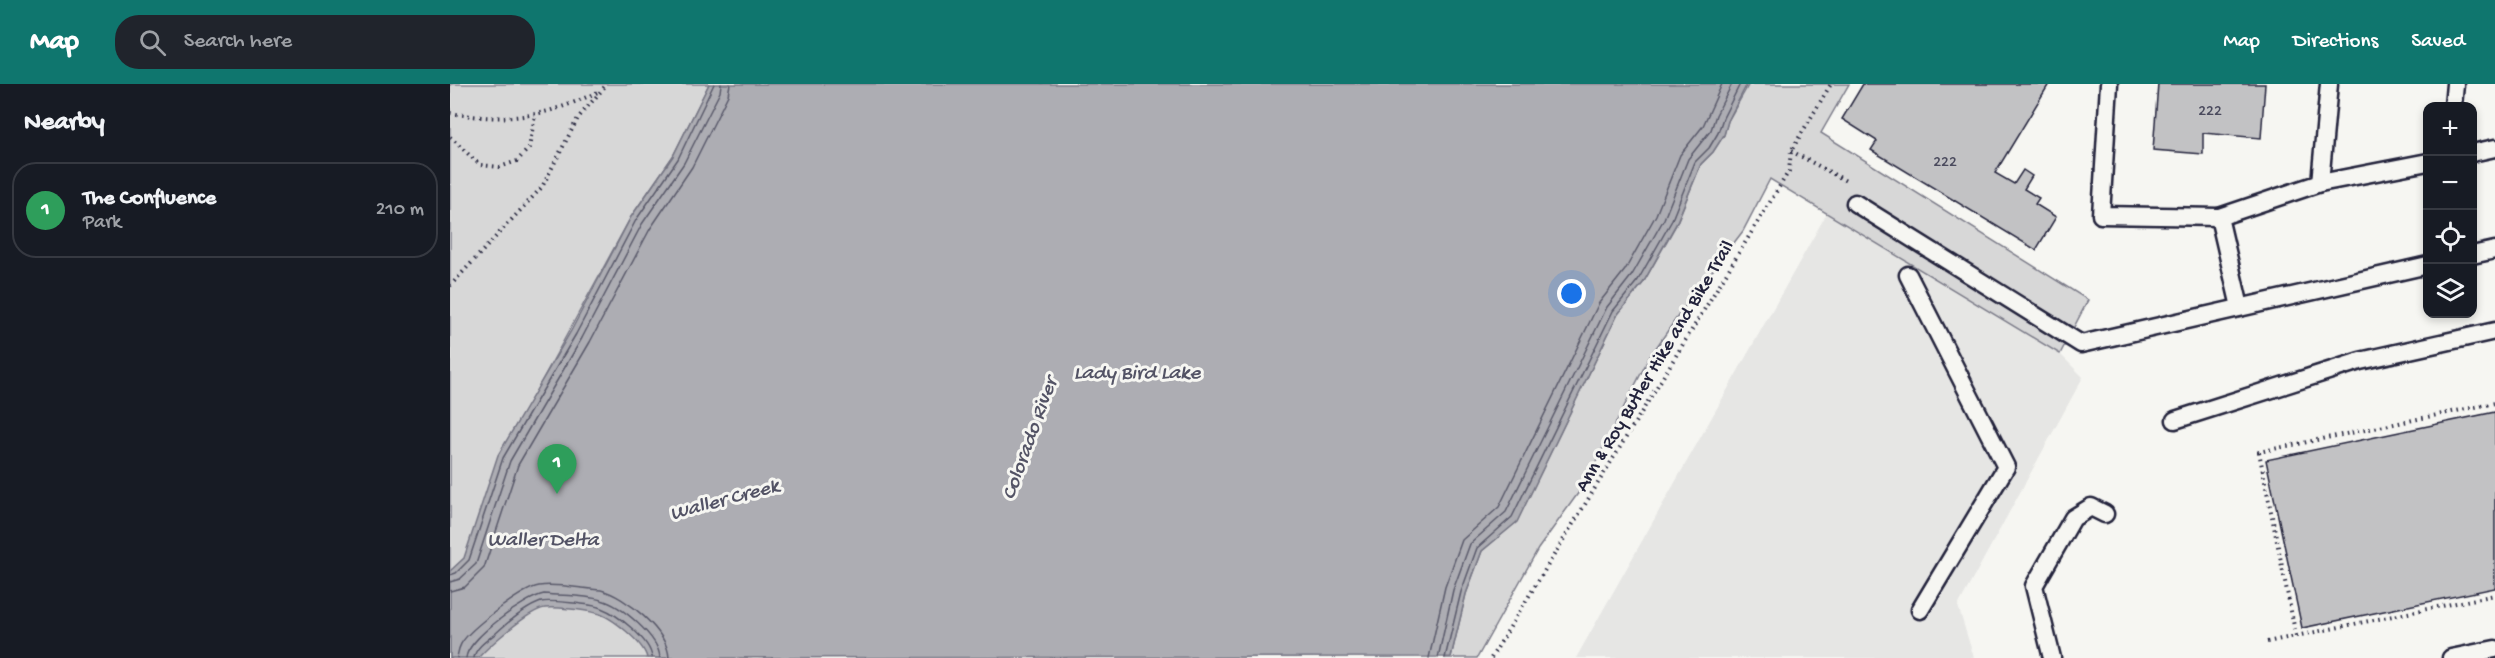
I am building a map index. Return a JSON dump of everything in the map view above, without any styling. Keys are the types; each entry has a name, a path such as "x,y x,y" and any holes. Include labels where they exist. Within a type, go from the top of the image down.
{"lane":[{"path":"2109,84 2101,215 2219,217 2320,183 2423,163"},
{"path":"2320,183 2329,84"},
{"path":"2453,102 2455,84"},
{"path":"2477,152 2495,148"},
{"path":"1855,203 2081,344 2423,266"},
{"path":"2219,217 2240,307"},
{"path":"2477,254 2495,250"},
{"path":"1908,275 2006,467 1920,610"},
{"path":"2175,420 2360,361 2495,331"},
{"path":"2052,658 2034,586 2073,518 2091,507 2105,514"},
{"path":"2451,658 2495,649"}],"path":[{"path":"450,286 542,187 578,118 607,84"},
{"name":"Ann & Roy Butler Hike and Bike Trail","path":"1491,658 1789,171 1791,151 1831,84"},
{"path":"450,113 511,119 567,106 603,89"},
{"path":"450,137 480,165 500,167 517,161 529,148 535,115"},
{"path":"1791,151 1850,183"},
{"path":"2296,636 2259,452 2495,403"},
{"path":"2267,642 2495,595"}],"shaded area":[{"path":"450,84 709,84 673,156 631,217 527,408 690,658 450,658"},
{"path":"1749,84 1849,84 1821,133 2088,300 2060,354 1770,179 1743,231 1680,313 1649,358 1584,485 1538,549 1477,658 1444,658 1451,657 1466,594 1482,551 1517,521 1618,314 1643,283 1676,225 1701,164 1713,152 1724,135 1728,121"},
{"path":"1827,213 2060,354 2083,377 1958,606 1974,658 1576,658"}],"water":[{"name":"Lady Bird Lake","path":"709,84 1747,84 1728,121 1724,135 1713,152 1701,164 1676,224 1643,283 1618,314 1517,522 1482,551 1466,594 1451,657 647,658 634,638 602,615 578,610 545,608 529,615 500,637 478,658 450,658 450,571 464,558 498,455 571,331 631,217 673,156"}],"building":[{"path":"1863,84 2049,84 1995,173 2014,184 2023,170 2032,176 2024,189 2039,198 2035,204 2056,217 2036,250 1871,150 1877,141 1842,119"},
{"path":"2158,84 2265,84 2261,138 2203,133 2203,154 2153,150"},
{"path":"2495,412 2495,588 2302,628 2266,460"}],"place":[{"name":"The Confluence","path":"557,494"}],"water label":[{"name":"Colorado River","path":"1028,438"},
{"name":"Waller Creek","path":"724,498"},
{"name":"Waller Delta","path":"543,538"}]}
